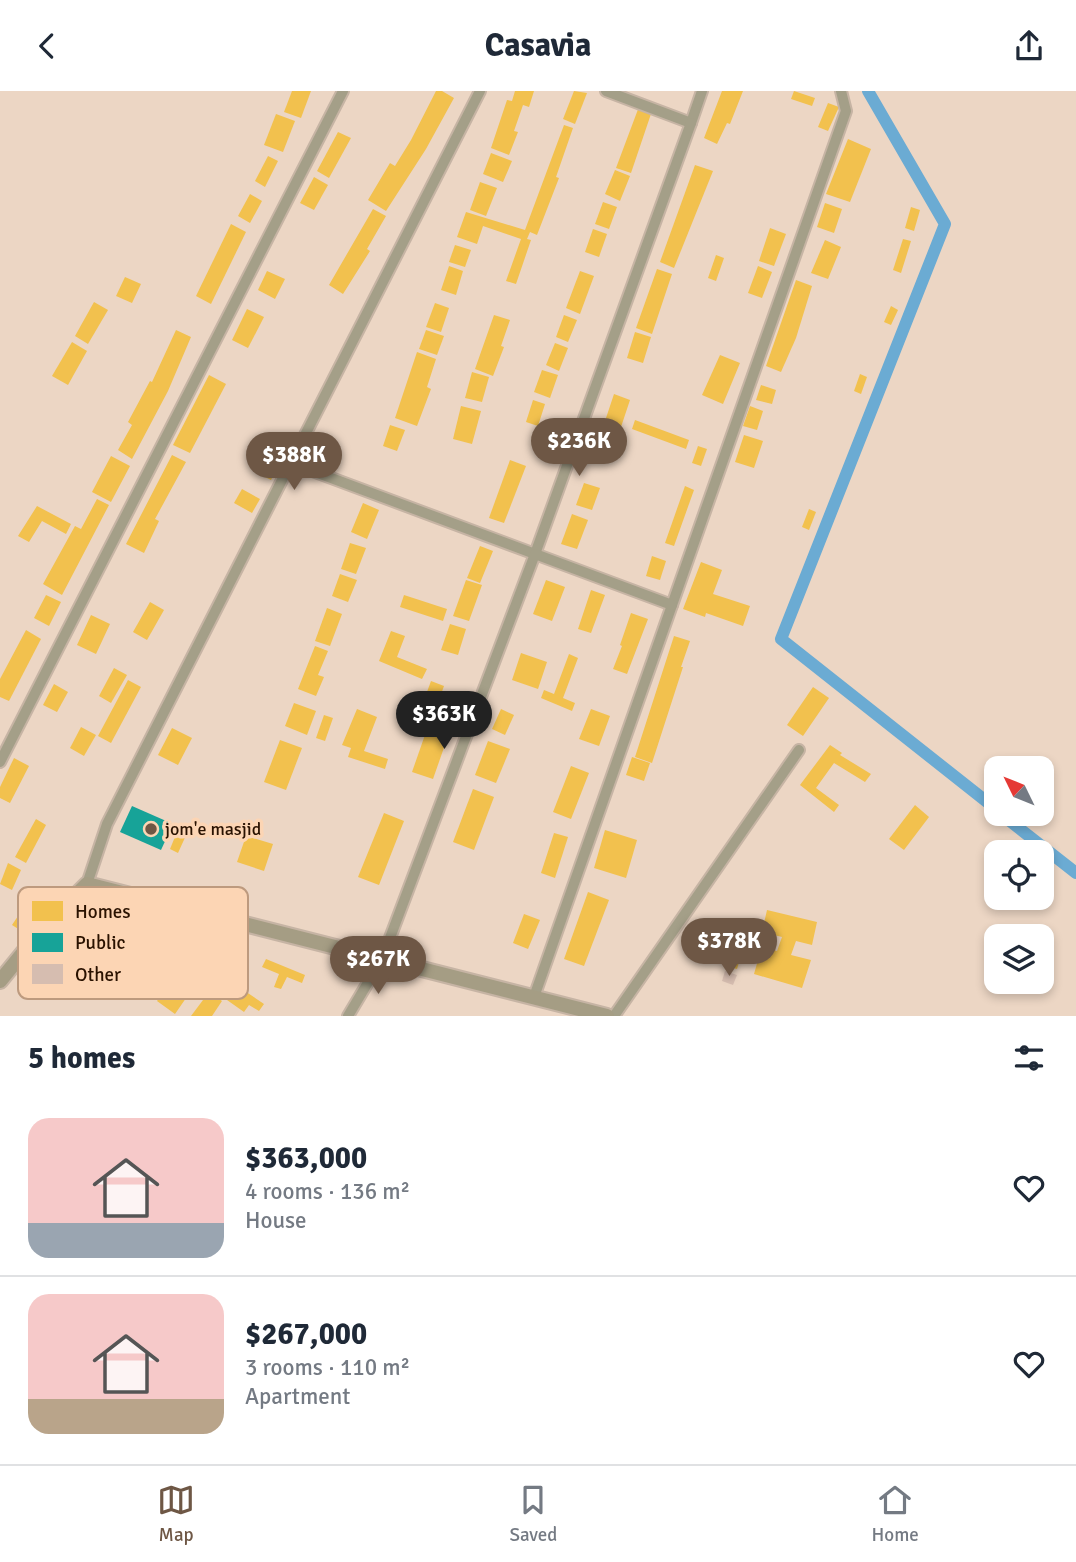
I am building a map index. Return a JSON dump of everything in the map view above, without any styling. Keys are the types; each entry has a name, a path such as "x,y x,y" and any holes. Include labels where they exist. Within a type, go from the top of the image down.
{"street":[{"path":"0,762 343,91"},
{"path":"85,887 107,824 480,91"},
{"path":"606,91 691,123"},
{"path":"348,1016 382,959 535,554 702,91"},
{"path":"534,997 846,111 841,91"},
{"path":"291,463 673,605"},
{"path":"614,1016 799,750"},
{"path":"88,884 100,887"},
{"path":"248,925 607,1016"},
{"path":"0,981 18,959"}],"building: Homes":[{"path":"292,91 311,91 301,118 284,112"},
{"path":"436,91 442,91 454,98 426,149 386,211 368,200 390,163 395,166"},
{"path":"515,91 534,91 529,107 523,105 514,131 518,132 509,155 491,148 507,100 512,101"},
{"path":"574,91 587,93 575,124 563,119"},
{"path":"722,91 743,91 730,124 727,123 717,144 704,138"},
{"path":"794,91 815,98 812,106 791,99"},
{"path":"828,103 839,107 828,131 818,127"},
{"path":"640,104 653,108 631,173 616,168"},
{"path":"276,114 295,121 283,152 264,145"},
{"path":"564,125 573,128 556,177 559,178 537,235 530,232 527,239 531,240 516,284 506,281 521,239 483,226 477,244 457,237 466,212 525,230"},
{"path":"338,132 351,138 329,178 317,171"},
{"path":"848,139 871,149 850,202 826,194"},
{"path":"491,153 512,161 503,182 483,174"},
{"path":"268,156 278,161 265,187 255,181"},
{"path":"695,165 713,171 674,268 660,262"},
{"path":"615,170 630,176 620,201 605,194"},
{"path":"314,177 328,185 314,210 300,203"},
{"path":"480,182 497,188 486,216 470,210"},
{"path":"250,194 262,201 250,223 238,216"},
{"path":"603,202 617,207 609,229 595,224"},
{"path":"825,203 842,209 834,233 817,227"},
{"path":"911,207 920,210 914,231 905,228"},
{"path":"373,209 386,216 367,249 370,251 343,294 329,285"},
{"path":"231,224 246,232 211,304 196,296"},
{"path":"770,228 786,234 774,266 759,261"},
{"path":"593,229 607,234 599,257 585,252"},
{"path":"903,239 911,241 901,273 893,270"},
{"path":"825,240 841,247 828,279 811,273"},
{"path":"455,245 471,250 465,267 449,262"},
{"path":"716,255 724,258 716,281 708,278"},
{"path":"449,266 463,271 456,295 441,290"},
{"path":"758,266 772,272 762,298 748,293"},
{"path":"657,269 672,274 652,334 636,328"},
{"path":"267,271 285,279 275,299 258,290"},
{"path":"580,271 594,276 580,314 566,308"},
{"path":"125,277 141,284 132,303 116,296"},
{"path":"796,280 812,286 796,338 781,372 766,366"},
{"path":"94,302 108,310 88,344 75,336"},
{"path":"435,303 449,308 441,332 426,327"},
{"path":"891,306 898,310 891,325 884,322"},
{"path":"247,309 264,317 248,348 232,340"},
{"path":"494,315 510,320 501,346 504,347 493,376 475,369"},
{"path":"564,315 577,320 568,342 556,337"},
{"path":"176,330 191,337 168,391 132,459 118,450 132,425 128,422 150,381 152,382"},
{"path":"426,330 444,336 437,355 419,349"},
{"path":"635,332 651,337 643,363 627,358"},
{"path":"72,342 87,351 68,385 52,376"},
{"path":"555,343 568,348 559,371 546,365"},
{"path":"417,352 436,359 427,387 431,389 417,426 395,418"},
{"path":"720,355 740,363 723,404 702,395"},
{"path":"542,370 558,375 550,398 534,392"},
{"path":"472,372 489,377 482,402 465,398"},
{"path":"860,374 867,377 861,394 854,391"},
{"path":"209,375 226,384 190,453 173,445"},
{"path":"761,385 776,390 772,404 756,400"},
{"path":"614,394 630,400 621,427 605,421"},
{"path":"533,400 545,404 538,426 526,422"},
{"path":"461,406 481,411 472,444 453,439"},
{"path":"750,406 763,411 757,430 743,426"},
{"path":"635,420 689,440 686,449 632,429"},
{"path":"390,425 405,430 397,451 383,446"},
{"path":"744,435 763,441 754,468 735,462"},
{"path":"698,446 707,449 701,466 692,463"},
{"path":"172,455 186,462 155,519 159,521 144,553 126,544"},
{"path":"111,456 130,466 111,502 92,492"},
{"path":"272,457 280,461 271,480 263,476"},
{"path":"510,460 526,466 504,523 489,518"},
{"path":"584,483 600,488 592,510 576,505"},
{"path":"685,486 694,490 674,546 665,543"},
{"path":"242,489 260,499 252,513 234,503"},
{"path":"97,499 109,505 62,595 43,584 75,526 81,529"},
{"path":"363,503 379,510 367,539 351,532"},
{"path":"37,506 71,524 66,534 42,521 29,542 18,536"},
{"path":"809,509 816,512 809,530 802,527"},
{"path":"572,514 588,520 577,549 561,544"},
{"path":"350,543 366,548 356,574 341,569"},
{"path":"480,546 493,551 480,583 467,578"},
{"path":"652,556 666,561 660,580 646,576"},
{"path":"701,562 722,570 713,594 750,606 743,626 706,613 705,617 683,609"},
{"path":"340,574 357,580 348,602 332,596"},
{"path":"466,580 482,585 469,621 453,616"},
{"path":"546,580 565,587 552,621 533,614"},
{"path":"591,590 605,595 591,633 578,629"},
{"path":"46,595 61,602 49,626 34,618"},
{"path":"404,595 447,609 443,621 400,607"},
{"path":"150,602 164,610 147,640 133,632"},
{"path":"327,608 342,614 330,646 315,641"},
{"path":"631,613 648,619 627,674 613,669"},
{"path":"91,615 110,624 96,654 77,645"},
{"path":"450,624 466,629 458,655 441,650"},
{"path":"26,630 41,639 9,701 0,697 0,679"},
{"path":"391,631 405,636 397,657 427,669 422,679 379,661"},
{"path":"674,636 690,641 652,763 635,757"},
{"path":"315,646 328,651 318,675 324,677 316,696 298,689"},
{"path":"521,653 547,662 538,689 512,680"},
{"path":"569,654 578,658 563,698 575,703 572,711 541,698 544,690 554,694"},
{"path":"114,668 127,675 111,703 99,696"},
{"path":"128,680 141,687 111,743 98,736"},
{"path":"431,681 444,686 433,716 420,711"},
{"path":"54,684 68,692 57,712 43,705"},
{"path":"813,687 829,698 803,736 787,725"},
{"path":"294,703 316,711 307,735 285,726"},
{"path":"357,709 377,717 364,751 388,759 385,769 348,757 351,748 342,745"},
{"path":"501,709 514,715 505,735 492,729"},
{"path":"591,709 610,716 599,746 579,739"},
{"path":"324,715 333,718 325,741 316,738"},
{"path":"81,727 96,735 84,756 70,748"},
{"path":"172,728 192,738 178,765 158,755"},
{"path":"426,732 447,739 433,779 412,772"},
{"path":"280,740 302,748 286,790 264,782"},
{"path":"488,741 510,749 496,783 475,775"},
{"path":"830,745 842,753 840,755 871,774 865,782 834,763 816,788 839,805 834,812 800,785"},
{"path":"632,757 650,763 644,781 626,775"},
{"path":"14,758 29,766 10,803 0,798 0,787"},
{"path":"571,766 589,773 571,819 553,812"},
{"path":"473,789 494,797 474,850 453,842"},
{"path":"915,805 929,817 904,850 889,839"},
{"path":"384,813 404,821 379,885 358,877"},
{"path":"36,819 46,825 26,863 15,857"},
{"path":"179,827 188,831 178,853 170,849"},
{"path":"605,830 637,840 626,878 594,868"},
{"path":"554,833 568,837 555,878 541,873"},
{"path":"246,836 273,844 264,871 237,862"},
{"path":"8,863 21,870 12,890 0,884"},
{"path":"588,892 609,900 584,966 564,959"},
{"path":"767,910 817,922 812,945 796,941 791,955 811,960 802,988 754,974 762,946 777,951 782,937 762,932"},
{"path":"524,914 540,920 528,949 513,943"},
{"path":"18,916 18,929 12,925"},
{"path":"729,955 740,959 737,969 726,966"},
{"path":"266,959 305,975 302,983 287,977 281,989 274,987 279,974 262,967"},
{"path":"248,993 264,1004 259,1011 249,1005 244,1012 227,1000 248,999"},
{"path":"158,999 185,999 175,1014 157,1001"},
{"path":"204,999 222,1001 212,1016 191,1016"}],"building: Public":[{"path":"132,806 173,824 161,850 120,832"}],"building: Other":[{"path":"725,971 737,975 733,985 722,981"}],"waterway":[{"path":"868,91 945,224 781,639 984,800"},
{"path":"1016,826 1076,873"}],"place":[{"name":"jom'e masjid","path":"151,829"}]}
